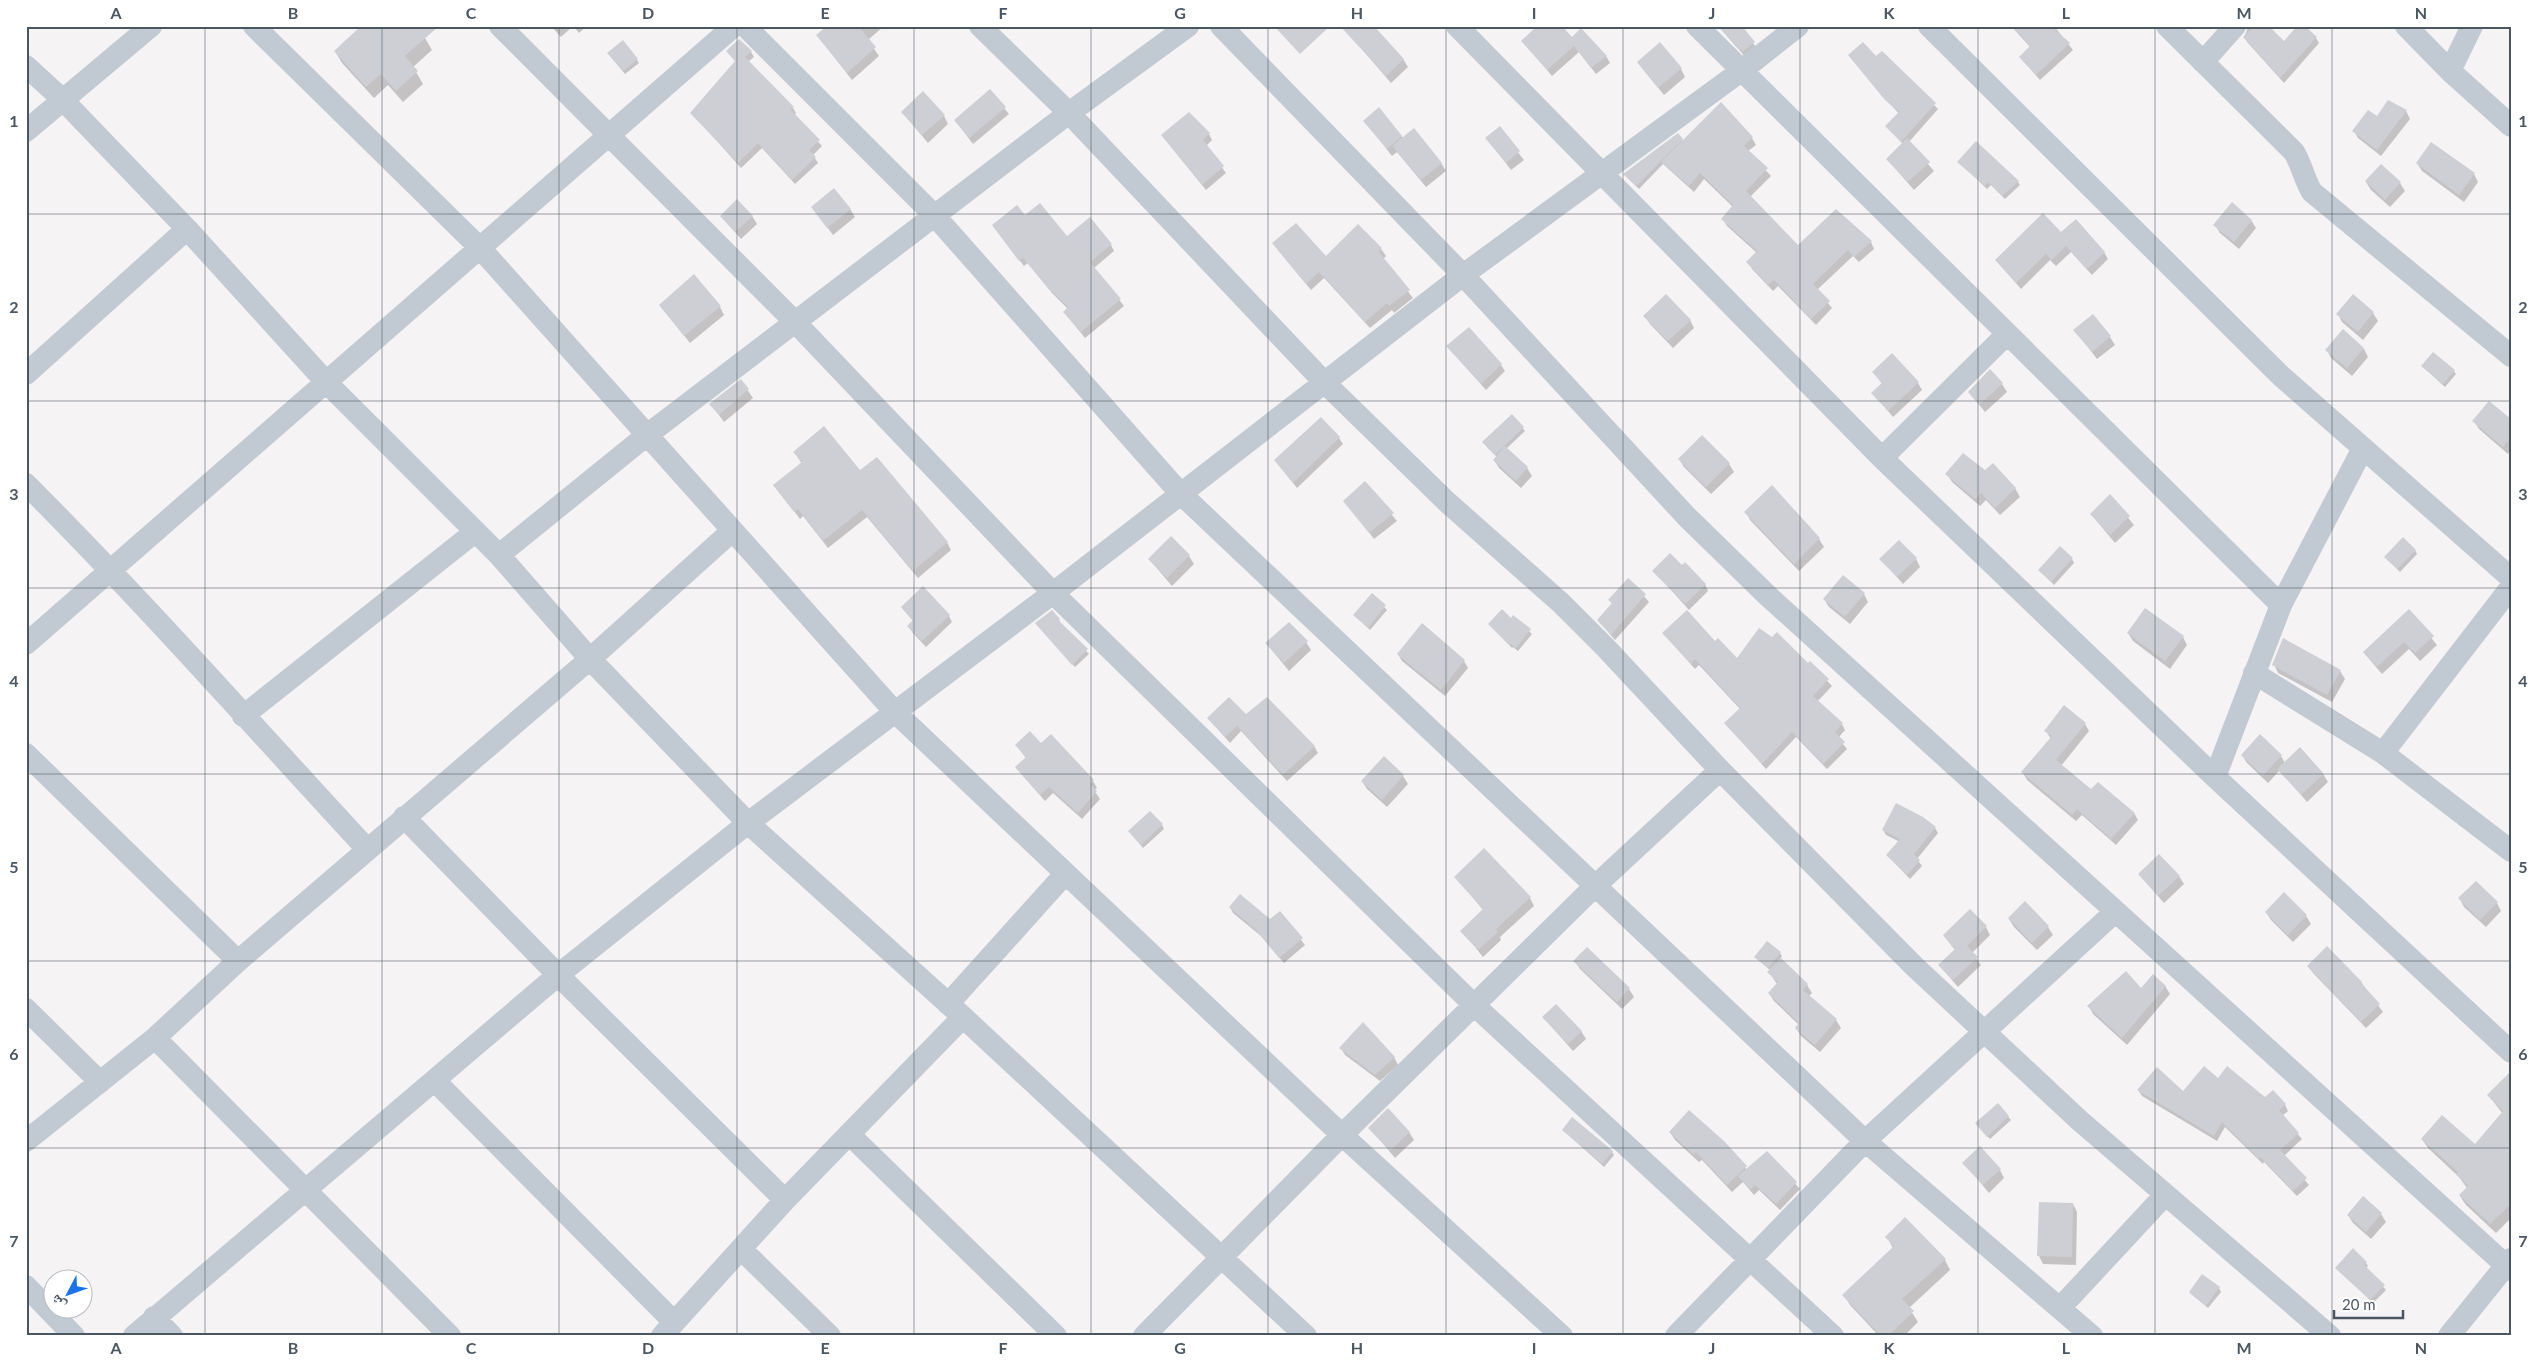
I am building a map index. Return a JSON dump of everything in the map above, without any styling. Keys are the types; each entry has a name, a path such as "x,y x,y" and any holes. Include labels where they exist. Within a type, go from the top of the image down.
{"street":[{"path":"26,131 151,26"},
{"path":"254,26 480,248 894,711 1342,1135 1562,1336"},
{"path":"500,26 796,322 1053,593 1474,1005 1833,1336"},
{"path":"26,644 734,26"},
{"path":"745,26 935,216 1180,493 1594,887 1865,1141 2092,1336"},
{"path":"980,26 1069,113 1324,382 1447,502 1561,603 1605,647 1720,770 1914,966 1984,1033 2165,1195 2330,1336"},
{"path":"499,555 647,435 1069,113 1188,26"},
{"path":"1222,26 1463,275 1687,517 1767,596 2115,912 2509,1264 2448,1336"},
{"path":"1457,26 1882,458 2215,777 2511,1052"},
{"path":"1697,26 2281,605"},
{"path":"134,1336 154,1317 558,975 748,823 894,711 1053,593 1463,275 1741,71 1798,26"},
{"path":"1929,26 2280,375 2362,450 2511,578"},
{"path":"2167,26 2294,152 2303,166 2306,182 2312,192 2511,356"},
{"path":"2204,62 2236,26"},
{"path":"2406,26 2450,71 2511,126"},
{"path":"2450,71 2472,26"},
{"path":"26,66 62,99 187,229 327,383 499,555 590,659 748,823 955,1010 1306,1336"},
{"path":"26,374 187,229"},
{"path":"1882,458 2007,334"},
{"path":"2215,777 2281,605 2362,450"},
{"path":"26,484 111,570 367,849"},
{"path":"26,1142 154,1038 238,961 590,659 732,530"},
{"path":"243,716 476,532"},
{"path":"2383,754 2511,587"},
{"path":"2254,673 2383,754 2511,851"},
{"path":"26,754 238,961"},
{"path":"1144,1336 1342,1135 1594,887 1720,770"},
{"path":"404,817 558,975 785,1200"},
{"path":"435,1081 668,1329 785,1200 849,1134 955,1010 1065,874"},
{"path":"1676,1336 1865,1141 2115,912"},
{"path":"26,1009 100,1082"},
{"path":"154,1038 450,1336"},
{"path":"849,1134 1056,1336"},
{"path":"2060,1308 2165,1195"},
{"path":"741,1249 830,1336"},
{"path":"26,1286 74,1336"},
{"path":"154,1317 172,1336"}],"building":[{"path":"361,26 439,26 405,56 418,71 396,91 381,74 366,87 334,51"},
{"path":"827,26 858,26 876,47 847,73 816,35"},
{"path":"1274,26 1330,26 1300,54"},
{"path":"1340,26 1374,26 1404,59 1386,76"},
{"path":"1537,26 1562,26 1572,37 1581,28 1607,56 1591,68 1574,46 1547,70 1521,41"},
{"path":"1718,26 1742,26 1755,42 1742,52"},
{"path":"2012,26 2051,26 2070,43 2036,75 2019,57 2030,46"},
{"path":"2254,26 2269,26 2284,41 2297,26 2305,26 2317,37 2280,78 2243,37"},
{"path":"739,39 752,51 745,57 794,107 790,109 820,140 809,150 816,157 792,180 758,143 738,163 690,113 735,61 726,51"},
{"path":"623,40 638,59 623,71 607,53"},
{"path":"1660,42 1682,68 1658,88 1637,62"},
{"path":"1863,42 1876,56 1882,51 1936,103 1901,142 1885,126 1899,112 1885,100 1848,55"},
{"path":"990,89 1006,107 969,138 954,120"},
{"path":"923,91 945,115 922,135 901,112"},
{"path":"2388,100 2407,110 2377,150 2352,131 2368,110 2377,116"},
{"path":"1721,102 1753,137 1744,146 1768,168 1746,191 1798,245 1836,209 1872,241 1854,257 1848,250 1813,284 1830,301 1811,319 1774,280 1768,285 1746,262 1757,251 1721,219 1733,205 1700,173 1689,186 1661,162"},
{"path":"1379,107 1402,136 1387,149 1363,121"},
{"path":"1189,112 1210,133 1203,140 1224,166 1202,185 1161,135"},
{"path":"1500,126 1520,151 1506,163 1485,138"},
{"path":"1414,128 1442,163 1421,180 1392,146"},
{"path":"1678,133 1683,139 1636,186 1623,174"},
{"path":"1907,138 1930,162 1908,182 1886,159"},
{"path":"1976,141 2019,181 2002,196 1988,182 1985,186 1957,162"},
{"path":"2431,142 2475,173 2459,195 2416,163"},
{"path":"2381,164 2401,182 2385,200 2365,181"},
{"path":"834,188 851,209 827,228 811,207"},
{"path":"737,199 753,216 735,232 720,216"},
{"path":"2232,202 2252,220 2234,242 2213,225"},
{"path":"1040,203 1067,236 1090,217 1112,244 1090,262 1121,299 1081,332 1063,312 1068,307 1047,287 1023,258 1019,261 992,225 1017,205 1025,215"},
{"path":"2043,213 2061,232 2076,219 2105,252 2087,269 2066,246 2052,260 2046,254 2016,283 1995,260"},
{"path":"1296,223 1326,256 1358,224 1382,248 1379,252 1410,290 1389,306 1387,303 1365,322 1319,272 1306,284 1272,243"},
{"path":"694,274 721,306 684,336 659,305"},
{"path":"1666,294 1691,320 1668,341 1643,316"},
{"path":"2353,294 2374,312 2358,332 2336,314"},
{"path":"2093,314 2111,336 2092,352 2073,330"},
{"path":"1469,327 1502,364 1481,384 1446,346"},
{"path":"2343,329 2364,348 2347,368 2325,350"},
{"path":"2433,352 2455,370 2443,384 2421,366"},
{"path":"1892,353 1919,382 1888,411 1871,393 1882,383 1872,372"},
{"path":"1990,369 2003,383 1979,405 1968,392"},
{"path":"741,379 749,389 719,415 709,404"},
{"path":"2489,401 2511,419 2511,438 2503,447 2472,421"},
{"path":"1512,414 1524,427 1495,455 1482,442"},
{"path":"1321,417 1340,437 1293,483 1274,460"},
{"path":"824,426 860,470 877,457 948,542 913,571 862,510 823,541 798,509 794,512 773,485 802,462 793,452"},
{"path":"1702,435 1730,463 1706,487 1678,459"},
{"path":"1505,446 1528,467 1516,481 1493,460"},
{"path":"1963,453 1985,470 1993,463 2016,488 1995,508 1981,493 1975,499 1945,474"},
{"path":"1365,481 1394,513 1369,533 1343,501"},
{"path":"1772,485 1820,538 1794,564 1744,512"},
{"path":"2110,494 2130,516 2110,535 2090,514"},
{"path":"1171,536 1190,555 1167,578 1148,559"},
{"path":"2403,537 2416,550 2397,569 2384,557"},
{"path":"1899,540 1917,558 1897,577 1879,559"},
{"path":"2060,546 2073,558 2051,582 2038,570"},
{"path":"1670,553 1682,565 1685,562 1706,584 1685,604 1652,571"},
{"path":"1843,575 1865,593 1845,617 1823,599"},
{"path":"1628,578 1646,594 1611,635 1597,620 1612,603 1608,600"},
{"path":"923,586 950,615 922,641 907,626 913,620 901,607"},
{"path":"1372,593 1386,605 1368,628 1353,615"},
{"path":"2145,608 2184,636 2165,661 2127,633"},
{"path":"1502,609 1511,618 1513,615 1531,629 1516,648 1511,644 1509,645 1488,624"},
{"path":"2409,609 2434,636 2415,653 2404,642 2377,667 2363,652"},
{"path":"1052,610 1060,619 1058,620 1088,649 1072,665 1035,623"},
{"path":"1687,610 1715,641 1718,638 1737,658 1759,628 1772,637 1777,632 1808,663 1810,661 1829,679 1813,696 1843,723 1835,732 1845,742 1823,764 1792,732 1762,764 1724,723 1740,708 1695,659 1691,664 1662,633"},
{"path":"1289,622 1308,641 1284,663 1265,643"},
{"path":"1422,623 1465,660 1441,690 1397,654"},
{"path":"2283,638 2341,670 2327,695 2272,665"},
{"path":"1229,697 1246,714 1267,697 1315,746 1283,775 1237,726 1225,737 1207,718"},
{"path":"2064,705 2086,723 2056,760 2091,789 2098,782 2135,813 2111,839 2077,809 2072,815 2021,772 2052,736 2044,731"},
{"path":"1030,731 1041,743 1051,734 1094,780 1090,784 1097,791 1078,813 1049,787 1040,795 1015,767 1026,757 1015,745"},
{"path":"2260,734 2282,755 2263,776 2241,755"},
{"path":"2300,747 2324,774 2301,795 2277,769"},
{"path":"1384,756 1404,775 1382,800 1361,781"},
{"path":"1896,803 1923,817 1936,827 1914,854 1920,860 1907,875 1886,855 1900,839 1882,830"},
{"path":"1150,811 1163,824 1141,845 1128,831"},
{"path":"1484,848 1531,897 1496,929 1498,932 1478,950 1460,931 1483,909 1454,877"},
{"path":"2159,854 2180,876 2158,896 2138,874"},
{"path":"2476,881 2498,902 2480,920 2458,898"},
{"path":"2284,892 2307,915 2288,935 2265,912"},
{"path":"1240,894 1270,919 1280,911 1303,938 1279,958 1256,930 1229,907"},
{"path":"2025,901 2049,926 2032,943 2008,918"},
{"path":"1970,909 1987,926 1967,946 1978,957 1953,980 1938,965 1955,949 1943,935"},
{"path":"1767,941 1781,952 1768,968 1754,957"},
{"path":"2327,946 2362,982 2380,1004 2361,1022 2307,966"},
{"path":"1587,947 1630,988 1617,1002 1573,961"},
{"path":"1781,958 1808,984 1803,990 1837,1019 1815,1045 1795,1028 1799,1023 1768,993 1778,982 1767,972"},
{"path":"2126,971 2141,988 2153,974 2166,986 2122,1038 2087,1006"},
{"path":"1556,1004 1582,1031 1568,1044 1542,1017"},
{"path":"1363,1022 1395,1057 1375,1075 1339,1048"},
{"path":"2204,1066 2218,1078 2227,1066 2265,1097 2273,1090 2286,1104 2279,1110 2299,1133 2280,1150 2307,1178 2293,1191 2222,1122 2214,1136 2137,1090 2157,1067 2183,1091"},
{"path":"2511,1071 2511,1204 2490,1224 2459,1195 2468,1186 2456,1174 2458,1172 2421,1139 2442,1115 2475,1144 2503,1111 2487,1095"},
{"path":"1998,1103 2009,1116 1987,1137 1975,1123"},
{"path":"1388,1108 1410,1132 1390,1151 1368,1128"},
{"path":"1689,1110 1724,1141 1747,1166 1727,1185 1696,1152 1694,1155 1669,1132"},
{"path":"1572,1117 1613,1151 1602,1164 1562,1130"},
{"path":"1980,1146 2001,1169 1983,1185 1962,1163"},
{"path":"1767,1151 1797,1182 1776,1204 1755,1185 1750,1190 1738,1176"},
{"path":"2363,1196 2382,1213 2366,1232 2347,1215"},
{"path":"2039,1202 2073,1203 2072,1257 2037,1256"},
{"path":"1905,1217 1946,1259 1902,1299 1914,1311 1888,1336 1881,1336 1842,1295 1894,1246 1885,1237"},
{"path":"2353,1248 2367,1262 2364,1265 2385,1285 2370,1300 2335,1268"},
{"path":"2202,1274 2220,1287 2206,1306 2189,1292"}]}
